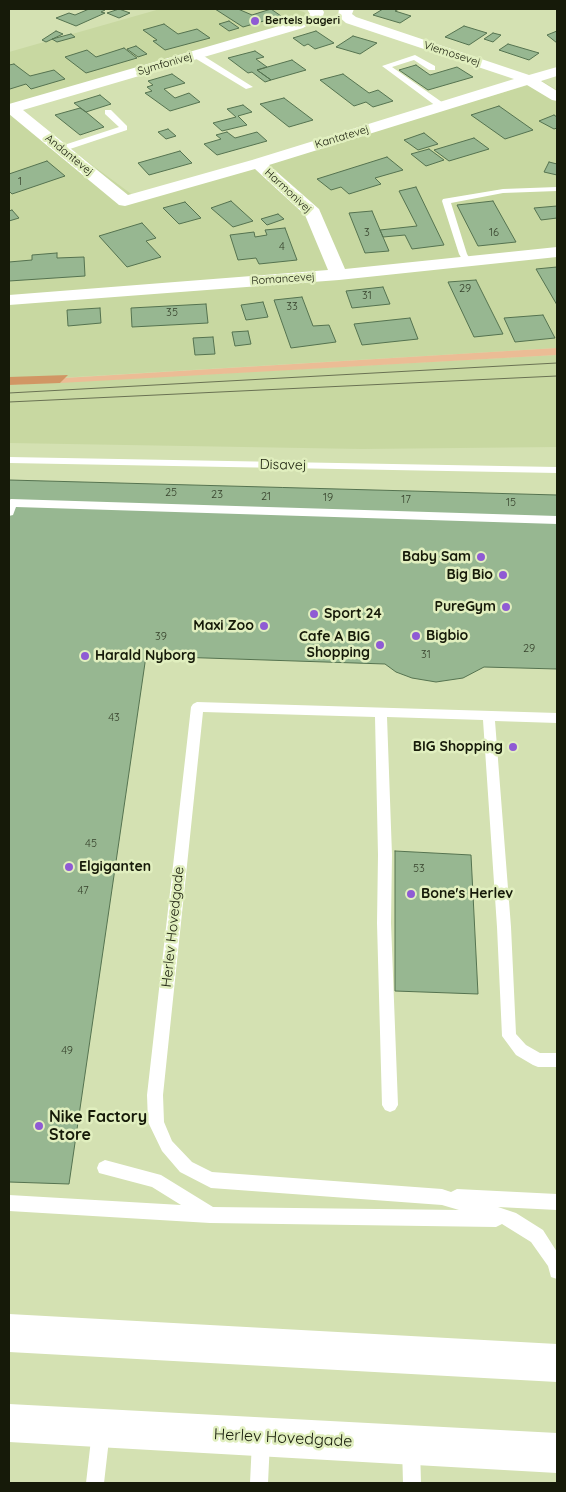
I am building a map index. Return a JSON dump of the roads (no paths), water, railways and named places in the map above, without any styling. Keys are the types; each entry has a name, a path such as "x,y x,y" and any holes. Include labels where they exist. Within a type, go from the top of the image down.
{"main road":[{"path":"9,1334 557,1363"},
{"name":"Herlev Hovedgade","path":"9,1423 557,1453"}],"street":[{"name":"Symfonivej","path":"10,109 298,25 316,16 315,10"},
{"name":"Viemosevej","path":"346,12 351,20 529,80 557,97"},
{"name":"Kantatevej","path":"126,201 258,163 557,71"},
{"name":"Andantevej","path":"10,109 126,201"},
{"name":"Harmonivej","path":"258,163 313,213 339,275"},
{"name":"Romancevej","path":"9,300 339,275 557,252"}],"lane":[{"path":"196,55 250,87"},
{"path":"432,68 415,57 386,66 443,106"},
{"path":"61,149 124,128 108,112"},
{"path":"468,262 463,254 446,201 503,191 557,189"},
{"name":"Disavej","path":"9,460 557,470"},
{"path":"9,512 11,503 557,520"},
{"name":"Herlev Hovedgade","path":"557,718 197,706 155,1095 156,1122 166,1146 186,1167 211,1180 239,1184 442,1197 510,1220 537,1236 555,1263 557,1271"},
{"path":"381,712 384,923 390,1105"},
{"path":"489,716 509,1036 522,1050 538,1060 557,1060"},
{"path":"105,1168 155,1180 210,1215"},
{"path":"442,1197 557,1202"},
{"name":"Herlev Hovedgade","path":"9,1203 210,1215 510,1220"},
{"path":"95,1483 102,1428"},
{"path":"259,1483 261,1437"},
{"path":"412,1445 412,1483"}],"tram line":[{"path":"9,393 557,363"},
{"path":"9,402 557,376"}],"place":[{"name":"Bertels bageri","path":"255,21"},
{"name":"Baby Sam","path":"481,557"},
{"name":"Big Bio","path":"503,575"},
{"name":"PureGym","path":"506,607"},
{"name":"Sport 24","path":"314,614"},
{"name":"Maxi Zoo","path":"264,626"},
{"name":"Bigbio","path":"416,636"},
{"name":"Cafe A BIG Shopping","path":"380,645"},
{"name":"Harald Nyborg","path":"85,656"},
{"name":"BIG Shopping","path":"513,747"},
{"name":"Elgiganten","path":"69,867"},
{"name":"Bone's Herlev","path":"411,894"},
{"name":"Nike Factory Store","path":"39,1126"}]}
